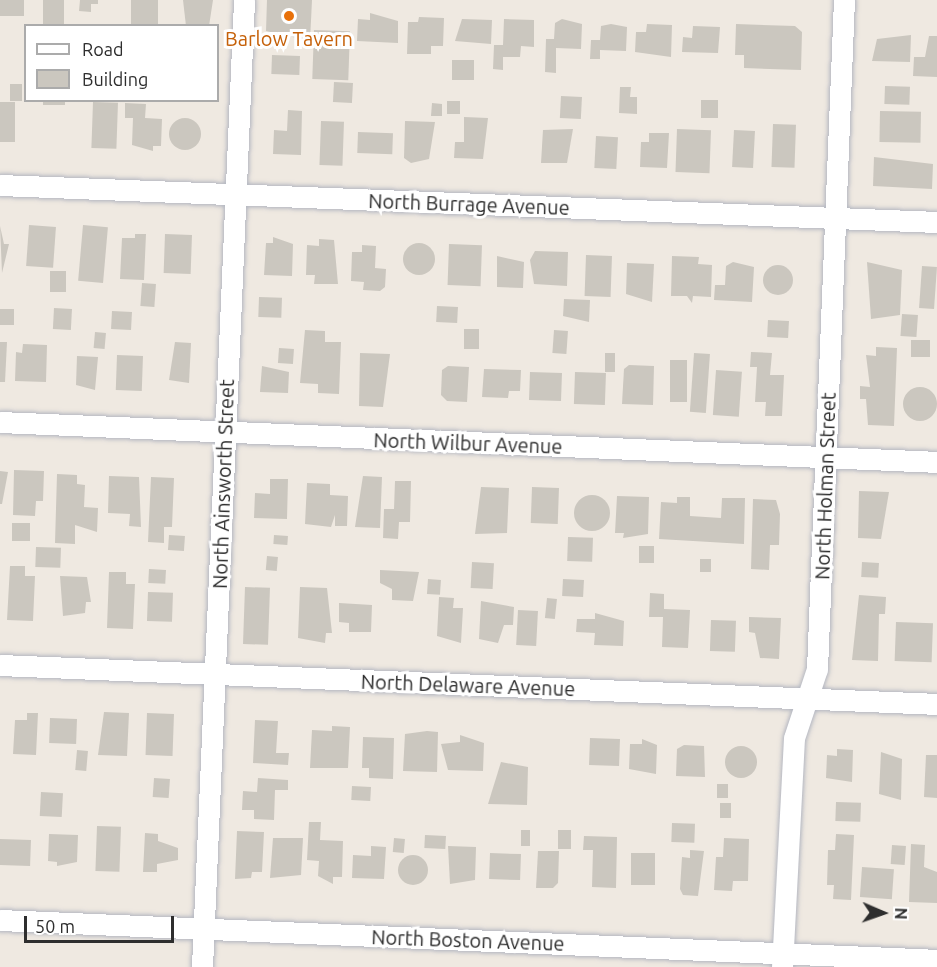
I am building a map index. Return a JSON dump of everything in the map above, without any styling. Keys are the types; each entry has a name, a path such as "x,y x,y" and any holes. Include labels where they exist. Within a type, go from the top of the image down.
{"street":[{"name":"North Ainsworth Street","path":"202,967 244,0"},
{"name":"North Holman Street","path":"783,960 794,738 817,669 837,217 843,0"},
{"name":"North Burrage Avenue","path":"0,185 937,222"},
{"name":"North Wilbur Avenue","path":"0,422 937,462"},
{"name":"North Delaware Avenue","path":"0,665 937,704"},
{"name":"North Boston Avenue","path":"0,920 783,960 937,960"}],"building":[{"path":"0,0 24,0 24,16 0,16"},
{"path":"43,0 64,0 64,24 43,24"},
{"path":"80,0 98,0 98,4 91,4 91,12 79,11"},
{"path":"131,0 158,0 158,24 131,24"},
{"path":"183,0 213,0 209,24 186,24"},
{"name":"Barlow Tavern","path":"267,0 312,0 310,41 266,31"},
{"path":"370,13 398,21 398,43 357,41 358,19 370,20"},
{"path":"419,17 444,18 443,46 431,46 431,54 407,54 408,22 418,22"},
{"path":"462,19 492,20 491,44 455,41"},
{"path":"504,19 534,20 534,47 521,46 520,57 503,57 503,70 493,69 494,45 503,45"},
{"path":"562,19 582,24 581,49 556,48 556,73 545,72 546,39 554,39 555,23"},
{"path":"611,24 627,27 626,51 600,50 600,59 590,59 591,40 600,40 601,26"},
{"path":"647,24 672,25 671,57 635,52 636,32 646,32"},
{"path":"736,24 795,26 802,32 801,70 744,68 744,55 735,55"},
{"path":"693,26 720,27 718,53 682,52 683,37 692,38"},
{"path":"314,30 350,31 348,80 312,79"},
{"path":"911,35 910,62 872,61 877,39"},
{"path":"929,36 937,36 937,77 913,76 914,57 925,57"},
{"path":"272,55 300,56 299,75 271,74"},
{"path":"452,60 474,60 474,80 452,80"},
{"path":"334,82 353,83 352,103 333,102"},
{"path":"10,84 22,84 22,101 10,101"},
{"path":"885,86 910,87 909,105 884,104"},
{"path":"620,87 631,87 630,97 637,97 637,114 619,113"},
{"path":"561,96 582,97 581,119 560,118"},
{"path":"701,100 718,100 718,118 701,118"},
{"path":"447,101 460,101 460,114 447,114"},
{"path":"0,102 15,102 15,142 0,142"},
{"path":"43,102 65,102 65,105 43,105"},
{"path":"93,102 118,103 116,149 91,148"},
{"path":"125,103 146,104 145,118 162,119 161,146 153,146 153,151 132,145 133,118 125,118"},
{"path":"432,103 442,104 442,116 431,116"},
{"path":"288,110 302,111 301,155 273,154 274,130 287,131"},
{"path":"880,111 921,112 920,143 879,142"},
{"path":"464,117 488,118 483,159 454,158 455,142 464,142"},
{"path":"185,118 196,123 201,134 196,145 185,150 174,145 169,134 174,123"},
{"path":"321,121 344,122 342,166 319,165"},
{"path":"405,121 435,122 429,159 411,163 404,158"},
{"path":"773,124 796,125 794,168 771,167"},
{"path":"573,129 567,163 541,163 543,130"},
{"path":"677,129 711,130 709,173 675,172"},
{"path":"734,130 755,131 753,168 732,167"},
{"path":"358,132 393,133 392,154 357,153"},
{"path":"649,133 669,133 667,168 640,167 641,142 649,142"},
{"path":"596,136 618,137 616,169 594,168"},
{"path":"874,157 933,164 932,189 873,186"},
{"path":"29,225 56,227 53,268 26,266"},
{"path":"83,225 108,227 103,283 78,281"},
{"path":"0,226 4,244 9,244 2,273"},
{"path":"135,234 146,234 144,280 120,279 122,238 135,238"},
{"path":"165,234 192,235 191,274 164,273"},
{"path":"273,237 293,244 292,276 264,275 266,243 273,243"},
{"path":"319,239 334,240 338,284 314,284 315,275 306,275 307,245 319,246"},
{"path":"419,243 430,248 435,259 430,270 419,275 408,270 403,259 408,248"},
{"path":"449,244 482,245 481,286 448,285"},
{"path":"362,245 376,246 375,268 386,269 385,287 380,291 363,290 364,282 351,281 352,252 362,252"},
{"path":"535,251 568,252 567,286 534,284 530,260"},
{"path":"586,255 612,256 611,297 585,296"},
{"path":"497,256 524,262 523,288 497,287"},
{"path":"672,256 699,257 698,264 712,265 711,297 693,296 692,303 687,296 671,296"},
{"path":"733,262 754,267 752,302 714,300 715,285 725,285 726,266"},
{"path":"867,262 902,270 900,315 871,319"},
{"path":"627,263 654,264 652,302 626,294"},
{"path":"778,265 784,266 792,274 792,286 784,294 778,295 772,294 764,286 763,280 764,274 772,266"},
{"path":"922,266 937,267 934,309 919,308"},
{"path":"50,271 66,271 66,292 50,292"},
{"path":"142,283 156,284 154,307 140,306"},
{"path":"259,297 282,298 281,318 258,317"},
{"path":"564,299 590,300 589,322 563,316"},
{"path":"437,306 458,307 457,323 436,322"},
{"path":"54,308 72,309 71,330 53,329"},
{"path":"0,309 14,309 14,325 0,325"},
{"path":"112,311 132,312 131,330 111,329"},
{"path":"902,314 918,315 916,337 900,336"},
{"path":"768,320 789,321 788,338 767,337"},
{"path":"464,329 479,329 479,349 464,349"},
{"path":"305,330 325,331 325,342 341,342 339,394 318,393 318,384 300,383"},
{"path":"554,330 568,331 566,354 552,353"},
{"path":"95,332 106,333 105,349 94,348"},
{"path":"911,340 930,340 930,357 911,357"},
{"path":"0,342 7,342 5,382 0,382"},
{"path":"175,342 191,343 189,383 169,380"},
{"path":"23,344 47,345 46,382 15,381 16,352 22,353"},
{"path":"876,347 897,348 894,426 868,425 866,399 860,399 860,386 870,387 866,355 876,356"},
{"path":"279,348 294,349 293,364 278,363"},
{"path":"751,352 772,353 770,375 784,375 782,416 765,416 766,402 755,402 757,367 750,367"},
{"path":"360,353 390,354 383,407 359,406"},
{"path":"605,353 615,353 615,372 605,372"},
{"path":"694,353 710,354 706,413 690,412"},
{"path":"117,355 143,356 142,391 116,390"},
{"path":"77,356 98,357 95,390 76,385"},
{"path":"670,360 687,360 687,402 670,402"},
{"path":"629,365 654,366 653,405 622,404 624,369"},
{"path":"262,366 289,372 288,393 260,392"},
{"path":"448,366 469,367 467,402 447,401 441,395 442,370"},
{"path":"484,369 521,370 520,391 509,391 508,398 482,397"},
{"path":"716,370 742,372 739,417 713,415"},
{"path":"530,372 562,373 561,401 529,400"},
{"path":"575,372 606,373 605,405 574,404"},
{"path":"920,387 932,392 937,404 932,416 920,421 908,416 903,404 908,392"},
{"path":"14,470 44,471 43,501 36,501 35,516 13,515"},
{"path":"0,471 8,472 2,504 0,504"},
{"path":"57,474 77,475 77,484 85,485 84,507 98,508 97,532 75,525 75,544 55,543"},
{"path":"109,476 139,477 141,527 129,526 130,514 108,513"},
{"path":"363,476 382,477 380,528 355,527"},
{"path":"151,477 174,478 172,527 164,527 164,543 148,542"},
{"path":"270,479 288,479 287,519 254,518 255,493 270,494"},
{"path":"395,481 411,481 410,522 399,522 398,539 383,538 384,509 394,509"},
{"path":"307,483 330,484 330,495 348,496 347,526 335,526 335,515 331,527 305,524"},
{"path":"481,487 509,488 507,533 475,534"},
{"path":"532,487 559,488 558,524 531,523"},
{"path":"859,491 889,492 881,539 858,538"},
{"path":"592,495 605,500 610,513 605,526 592,531 579,526 574,513 579,500"},
{"path":"617,496 649,497 648,534 623,538 624,533 615,533"},
{"path":"677,497 690,497 690,516 721,518 722,498 745,498 744,544 659,539 661,502 677,503"},
{"path":"753,499 776,500 780,514 779,545 770,545 769,570 751,569"},
{"path":"12,523 30,523 30,541 12,541"},
{"path":"169,535 185,536 184,551 168,550"},
{"path":"274,535 288,536 287,545 273,544"},
{"path":"568,537 593,538 592,562 567,561"},
{"path":"639,546 654,546 654,563 639,563"},
{"path":"36,547 61,548 60,568 35,567"},
{"path":"267,556 278,557 277,571 266,570"},
{"path":"700,559 711,559 711,572 700,572"},
{"path":"472,562 494,563 493,589 471,588"},
{"path":"862,562 879,563 878,578 861,577"},
{"path":"10,566 25,566 25,576 35,576 33,621 7,620"},
{"path":"149,569 166,570 165,584 148,583"},
{"path":"380,570 419,572 413,601 392,600 392,589 380,583"},
{"path":"109,572 126,572 126,584 135,584 133,629 107,628"},
{"path":"60,576 87,577 91,602 86,602 85,613 63,616"},
{"path":"428,579 441,580 440,595 427,594"},
{"path":"563,579 584,580 583,597 562,596"},
{"path":"245,587 270,588 268,645 243,644"},
{"path":"300,587 327,588 332,633 326,633 325,643 298,638"},
{"path":"148,592 173,593 172,622 147,621"},
{"path":"650,593 664,594 664,609 690,610 688,648 662,647 663,617 649,617"},
{"path":"859,595 886,597 885,614 879,614 878,661 852,660"},
{"path":"439,597 454,598 453,608 463,608 461,643 437,636"},
{"path":"547,598 557,599 555,619 545,618"},
{"path":"481,601 514,607 513,625 504,625 498,643 479,639"},
{"path":"339,603 372,605 371,632 349,632 349,623 339,622"},
{"path":"518,610 538,611 536,646 516,645"},
{"path":"595,613 624,621 623,646 594,645 595,633 576,632 577,619 595,619"},
{"path":"749,617 781,618 779,659 760,658 755,633 749,632"},
{"path":"711,620 736,621 735,652 710,651"},
{"path":"896,622 933,623 932,662 895,661"},
{"path":"104,712 129,713 127,756 98,755"},
{"path":"27,713 38,713 36,755 13,754 15,720 27,720"},
{"path":"147,713 174,714 173,756 146,755"},
{"path":"50,718 77,719 76,744 49,743"},
{"path":"255,720 278,721 276,753 289,753 288,765 253,763"},
{"path":"332,726 350,727 348,768 310,768 312,730 332,731"},
{"path":"438,732 437,772 403,771 405,734"},
{"path":"460,735 484,743 483,771 448,770 441,744 460,742"},
{"path":"363,737 394,738 393,779 369,778 369,768 362,768"},
{"path":"590,738 620,739 619,766 589,765"},
{"path":"642,739 657,745 656,774 629,769 630,744 642,744"},
{"path":"684,745 704,746 705,777 676,776 677,749"},
{"path":"741,746 752,751 757,762 752,773 741,778 730,773 725,762 730,751"},
{"path":"837,749 853,750 852,782 826,778 827,755 837,756"},
{"path":"77,750 88,751 86,771 75,770"},
{"path":"881,752 902,759 901,800 879,794"},
{"path":"926,755 937,755 937,798 924,797"},
{"path":"501,762 528,767 527,805 488,804"},
{"path":"154,778 170,779 169,798 153,797"},
{"path":"258,778 288,780 288,790 275,790 274,820 254,819 254,810 242,810 243,791 257,792"},
{"path":"717,784 728,784 728,798 717,798"},
{"path":"352,786 371,787 370,801 351,800"},
{"path":"41,792 63,793 62,817 40,816"},
{"path":"836,802 861,803 860,822 835,821"},
{"path":"720,803 731,803 731,818 720,818"},
{"path":"309,822 321,822 320,840 343,841 342,877 333,877 333,884 318,876 319,861 307,860"},
{"path":"672,823 695,824 694,843 671,842"},
{"path":"97,826 121,827 119,872 95,871"},
{"path":"521,830 530,830 530,846 521,846"},
{"path":"558,830 571,830 571,849 558,849"},
{"path":"237,831 264,832 262,872 252,872 251,878 235,879"},
{"path":"145,833 158,834 158,841 178,848 178,860 157,864 157,872 143,872"},
{"path":"49,834 78,835 77,862 57,866 57,862 48,861"},
{"path":"836,834 854,835 851,900 833,899 834,885 827,885 828,850 835,850"},
{"path":"425,835 446,836 445,849 424,848"},
{"path":"584,836 617,837 616,888 592,887 593,850 583,850"},
{"path":"273,838 303,838 301,875 270,878"},
{"path":"394,838 405,839 404,853 393,852"},
{"path":"724,838 749,839 748,881 733,881 732,891 714,890 716,857 723,857"},
{"path":"0,839 31,840 30,866 0,865"},
{"path":"911,844 925,845 924,867 937,872 937,903 909,902"},
{"path":"892,845 906,846 905,865 891,864"},
{"path":"371,846 386,847 384,879 352,878 353,855 371,856"},
{"path":"448,846 476,847 475,880 450,884"},
{"path":"690,850 704,851 698,896 683,895 680,889 682,857 690,858"},
{"path":"538,851 559,851 558,883 553,888 536,888"},
{"path":"490,853 521,854 520,880 489,879"},
{"path":"631,853 655,853 655,885 631,885"},
{"path":"413,855 423,860 428,870 423,880 413,885 403,880 398,870 403,860"},
{"path":"862,867 894,869 892,899 860,897"}],"place":[{"name":"Barlow Tavern","path":"289,16"}]}
